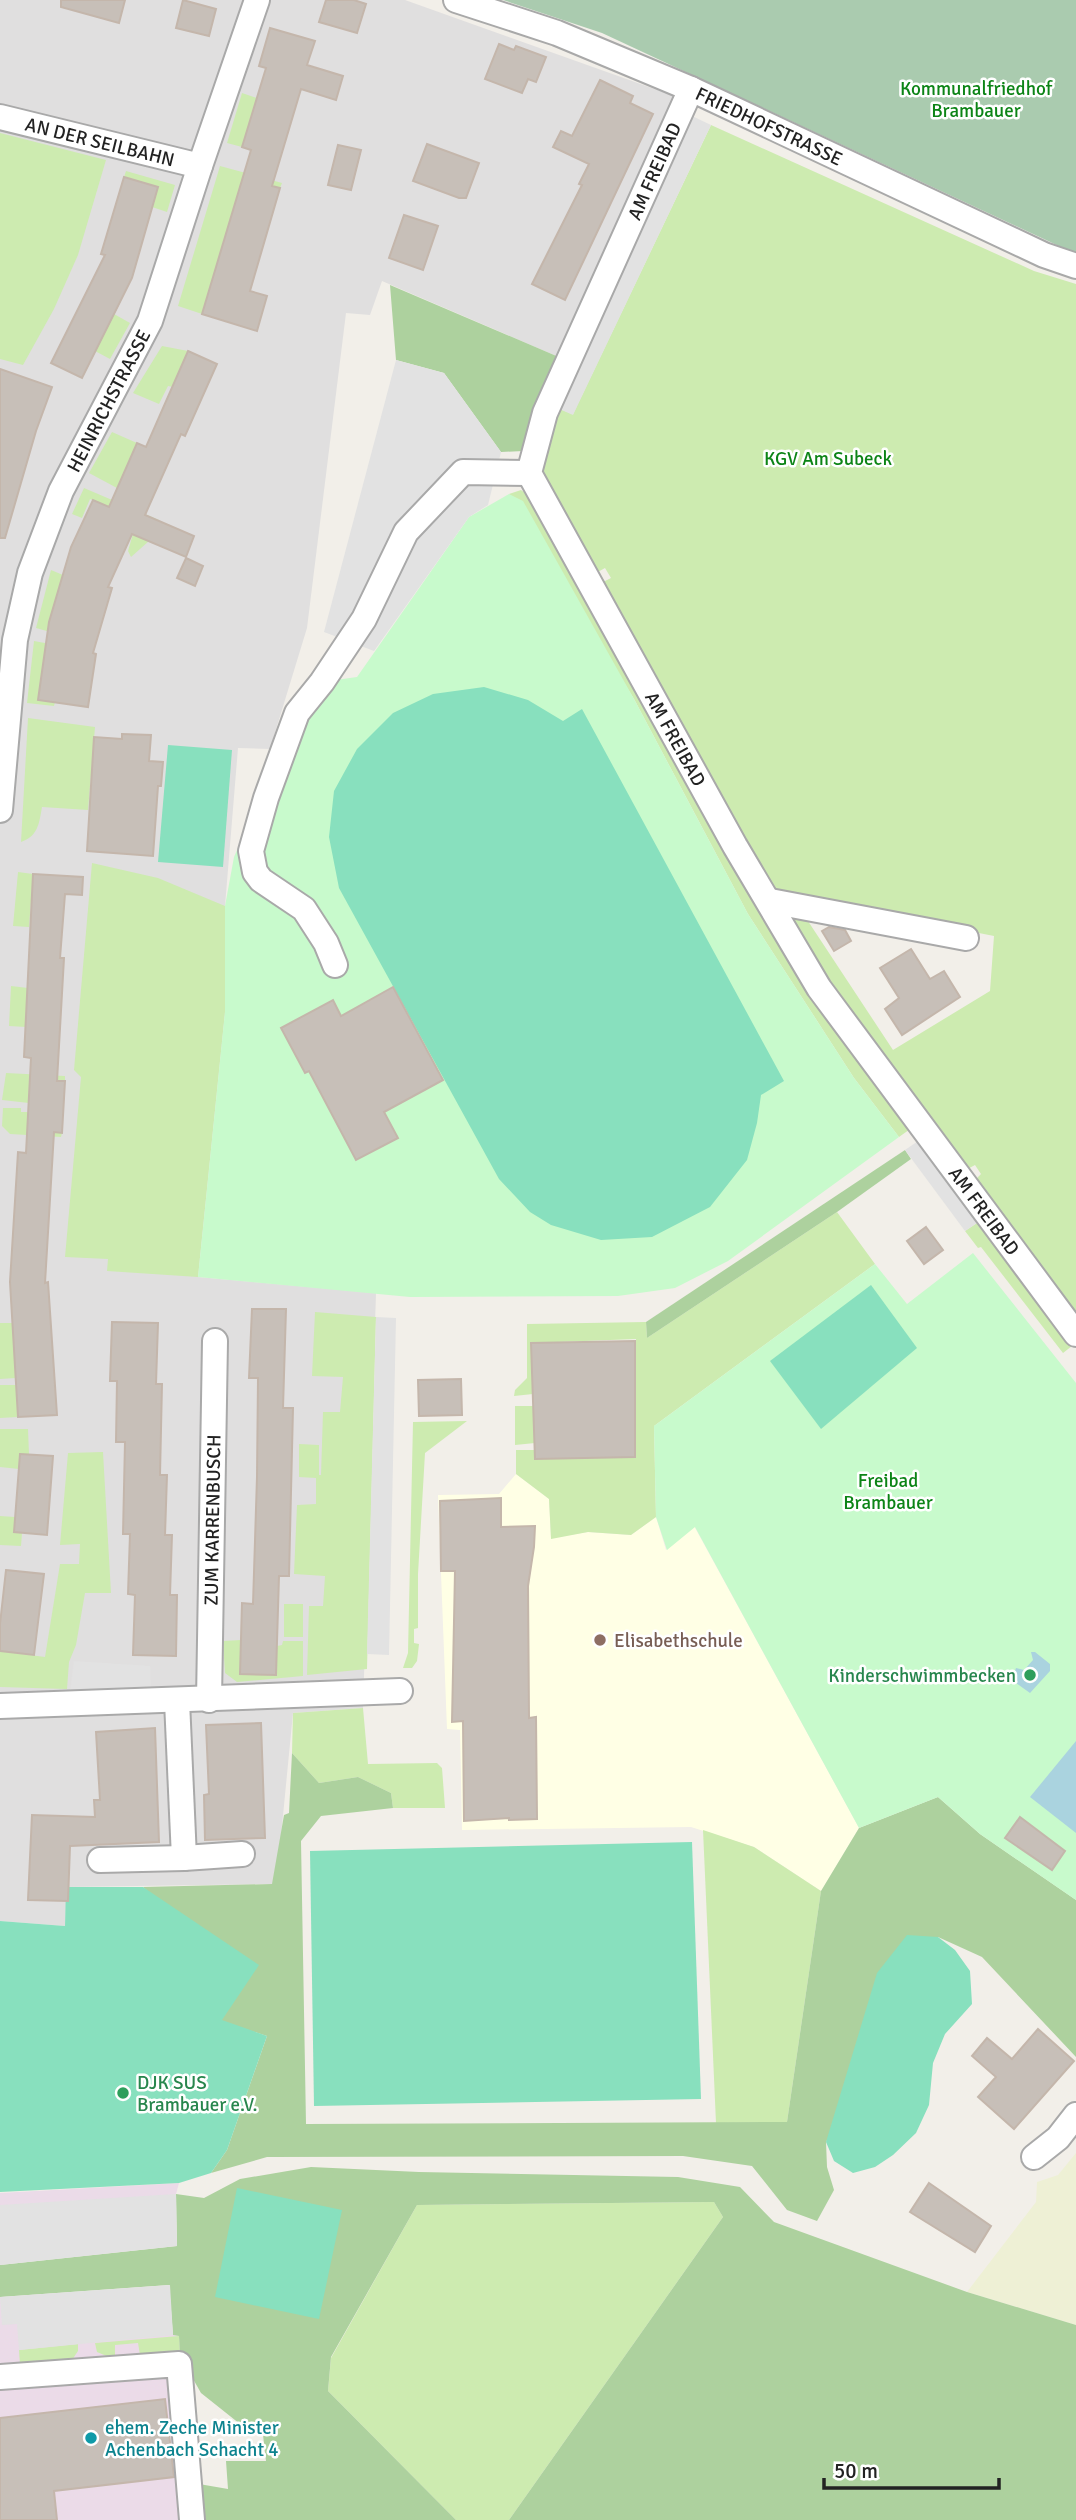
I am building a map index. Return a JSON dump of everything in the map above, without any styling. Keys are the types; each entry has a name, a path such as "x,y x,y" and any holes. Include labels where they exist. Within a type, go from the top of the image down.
{"street":[{"name":"HEINRICHSTRASSE","path":"0,810 15,640 30,573 61,491 150,321 257,0"},
{"name":"FRIEDHOFSTRASSE","path":"456,0 557,33 691,89 1044,256 1076,266"},
{"name":"AM FREIBAD","path":"691,89 545,413 529,472 735,846 770,901 819,988 1076,1334"},
{"name":"AN DER SEILBAHN","path":"0,117 200,166"},
{"path":"335,965 326,943 304,909 261,880 255,872 251,851 266,798 297,713 322,682 363,619 406,532 463,472 529,472"},
{"path":"770,901 966,938"},
{"name":"ZUM KARRENBUSCH","path":"209,1700 215,1341"},
{"path":"0,1706 400,1691"},
{"path":"177,1701 184,1858"},
{"path":"100,1860 242,1854"},
{"path":"1034,2157 1058,2138 1076,2115"},
{"path":"0,2377 179,2364 192,2520"}],"shaded area":[{"path":"0,0 405,0 677,97 561,358 382,281 370,315 346,313 307,628 270,749 238,748 225,906 225,1012 198,1277 376,1293 363,1708 293,1713 281,1836 273,1884 67,1887 65,1926 0,1921"},
{"path":"692,116 711,125 573,415 557,408"},
{"path":"396,360 444,373 501,452 488,505 469,517 374,651 324,632"},
{"path":"921,1139 983,1219 965,1231 905,1150"},
{"path":"376,1317 396,1318 389,1655 367,1654"},
{"name":"Elisabethschule","path":"516,1474 549,1499 551,1538 588,1532 631,1535 656,1517 666,1550 694,1526 859,1828 821,1891 754,1847 691,1827 462,1830 460,1730 447,1729 438,1495 499,1494"},
{"path":"74,1661 150,1666 151,1691 70,1692"},
{"path":"1076,2153 1076,2325 967,2292 1036,2202 1037,2182 1058,2175"},
{"path":"179,2183 176,2194 0,2265 0,2193"},
{"path":"176,2194 177,2246 0,2265 0,2205"},
{"path":"170,2285 173,2335 19,2350 17,2324 2,2325 0,2297"},
{"name":"ehem. Zeche Minister Achenbach Schacht 4","path":"0,2296 179,2336 185,2520 0,2520"}],"green space":[{"name":"Kommunalfriedhof Brambauer","path":"503,0 1076,0 1076,254 602,33"},
{"path":"242,93 257,98 242,147 227,143"},
{"name":"KGV Am Subeck","path":"711,125 1034,271 1076,284 1076,1314 974,1181 981,1174 975,1165 964,1171 818,972 784,916 802,912 893,1050 990,991 994,936 772,892 601,583 611,578 605,568 596,573 565,520 545,477 544,451 557,408 573,414"},
{"path":"0,133 106,160 78,255 54,309 23,365 0,359"},
{"path":"220,166 282,183 280,188 243,178 202,314 178,306"},
{"path":"126,171 175,185 167,212 152,207 158,187 124,177"},
{"path":"390,285 561,358 523,451 501,452 444,373 396,360"},
{"path":"114,314 130,323 110,359 95,351"},
{"path":"162,346 188,351 173,387 168,386 159,404 133,393"},
{"path":"112,432 137,443 117,488 89,473"},
{"path":"84,488 159,520 149,541 131,557 128,551 137,520 90,499 82,518 72,514"},
{"path":"521,490 536,501 913,1127 899,1137 854,1078 748,914 634,699 509,494"},
{"path":"509,494 523,501 634,699 748,914 854,1078 899,1137 728,1261 675,1288 618,1296 410,1297 198,1277 225,1012 225,906 234,857 297,713 322,682 357,677 469,517"},
{"path":"51,570 63,575 49,622 61,635 36,628"},
{"path":"34,641 61,646 45,650 38,699 55,702 54,706 27,703"},
{"path":"484,687 528,700 563,721 582,709 784,1081 761,1095 747,1160 710,1207 652,1237 601,1240 551,1225 530,1212 499,1179 339,888 329,837 334,791 357,749 393,713 433,694"},
{"path":"28,718 95,727 88,810 42,807 39,824 34,833 21,842"},
{"path":"168,745 232,750 223,867 158,862"},
{"path":"92,863 158,878 225,906 225,1012 198,1277 107,1271 108,1259 65,1257 81,1077 74,1070"},
{"path":"18,872 33,874 29,927 13,926"},
{"path":"11,986 28,988 26,1027 9,1026"},
{"path":"6,1073 65,1076 65,1081 30,1079 29,1103 2,1100"},
{"path":"3,1108 21,1108 21,1112 28,1112 27,1131 62,1133 61,1137 10,1134 2,1126"},
{"path":"905,1150 911,1159 837,1212 647,1338 646,1322"},
{"path":"837,1212 875,1264 654,1426 656,1517 631,1535 588,1532 551,1539 549,1499 516,1474 516,1450 535,1450 536,1459 635,1457 636,1339 532,1343 533,1394 514,1396 515,1390 527,1378 527,1324 646,1322 647,1338"},
{"path":"983,1219 1073,1339 1072,1346 1063,1353 981,1247 978,1248 965,1231"},
{"name":"Freibad Brambauer","path":"973,1253 1076,1383 1076,1900 980,1834 938,1797 859,1828 695,1527 667,1550 656,1517 654,1426 875,1264 907,1304"},
{"path":"871,1285 917,1348 821,1429 770,1361"},
{"path":"315,1312 376,1317 367,1669 307,1675 309,1606 323,1606 325,1576 294,1574 297,1505 316,1504 316,1478 299,1477 299,1444 319,1445 321,1475 323,1412 340,1412 343,1377 312,1376"},
{"path":"0,1323 13,1323 16,1378 0,1379"},
{"path":"0,1385 17,1385 18,1417 0,1418"},
{"path":"515,1406 533,1406 535,1443 515,1445"},
{"path":"467,1421 425,1453 418,1574 418,1628 414,1629 414,1643 419,1644 417,1661 412,1668 403,1668 408,1653 413,1422"},
{"path":"0,1429 28,1429 29,1454 20,1454 19,1469 0,1467"},
{"path":"103,1452 111,1593 85,1593 76,1645 69,1662 67,1689 0,1687 0,1651 45,1657 60,1564 79,1564 80,1544 60,1545 68,1453"},
{"path":"0,1516 15,1517 14,1532 22,1533 21,1546 0,1545"},
{"path":"284,1604 303,1604 303,1637 284,1637"},
{"path":"241,1640 240,1674 275,1675 277,1646 282,1645 283,1641 303,1641 303,1676 237,1682 225,1673 223,1641"},
{"path":"363,1708 368,1764 437,1763 442,1768 445,1808 393,1808 391,1793 358,1777 319,1783 292,1753 293,1713"},
{"path":"292,1753 319,1783 358,1777 391,1793 393,1808 321,1816 301,1841 306,2124 787,2122 821,1891 859,1828 938,1797 980,1834 1076,1900 1076,2057 982,1957 938,1937 826,2142 827,2167 834,2190 817,2221 787,2210 752,2166 683,2156 267,2157 211,2173 227,2150 267,2036 221,2021 151,1894 143,1887 272,1884 284,1815 289,1813"},
{"path":"703,1830 754,1847 821,1891 787,2122 716,2123"},
{"path":"692,1842 701,2099 314,2106 310,1851"},
{"name":"DJK SUS Brambauer e.V.","path":"66,1887 143,1887 259,1965 222,2020 267,2036 227,2150 211,2173 179,2183 0,2192 0,1921 65,1926"},
{"path":"907,1935 938,1937 955,1950 970,1971 972,2004 945,2034 933,2063 929,2105 916,2133 893,2155 875,2167 853,2173 834,2161 826,2142 877,1973"},
{"path":"311,2167 678,2177 740,2187 774,2222 967,2292 1076,2325 1076,2520 509,2520 723,2217 714,2202 417,2205 331,2357 328,2391 456,2520 201,2520 199,2484 228,2489 226,2461 266,2461 262,2426 240,2424 201,2393 180,2356 179,2336 173,2335 169,2285 0,2297 0,2265 177,2246 176,2194 204,2198 240,2179"},
{"path":"237,2188 342,2210 319,2319 215,2297"},
{"path":"714,2202 723,2217 509,2520 456,2520 328,2391 331,2358 417,2205"},
{"path":"179,2336 180,2356 140,2355 138,2343 115,2345 115,2355 109,2357 97,2352 95,2343"},
{"path":"78,2344 78,2351 72,2360 20,2365 19,2350"}],"water":[{"name":"Kinderschwimmbecken","path":"1031,1652 1035,1652 1050,1664 1050,1671 1030,1693 1012,1680 1016,1668 1024,1670 1033,1660"},
{"path":"1076,1741 1076,1833 1030,1797"}],"building":[{"path":"61,0 125,0 119,23 61,7"},
{"path":"183,0 216,9 209,36 176,28"},
{"path":"326,0 354,0 366,4 357,33 319,22"},
{"path":"270,28 315,41 307,65 343,76 336,100 301,89 272,186 280,188 250,291 267,296 257,331 202,314 251,150 242,147 266,68 259,66"},
{"path":"499,44 514,50 516,46 546,57 536,82 528,79 522,93 485,79"},
{"path":"600,80 633,96 630,103 653,114 565,300 532,284 582,185 579,184 589,164 553,147 561,131 572,136"},
{"path":"427,144 479,163 466,198 459,198 413,181"},
{"path":"338,145 361,150 351,190 328,185"},
{"path":"124,177 158,187 132,278 82,378 51,363 105,255 101,254"},
{"path":"404,215 438,226 423,270 389,258"},
{"path":"188,351 217,364 185,436 181,434 145,515 194,536 186,557 132,534 108,587 112,588 93,653 96,654 88,707 38,700 49,622 71,547 93,500 109,507 137,443 146,447"},
{"path":"0,369 52,387 36,431 5,538 0,538"},
{"path":"186,558 203,566 195,586 177,578"},
{"path":"122,734 151,735 149,761 163,762 161,786 158,786 153,856 87,851 94,737 122,739"},
{"path":"33,874 83,877 82,895 65,894 60,958 64,958 57,1081 65,1081 62,1133 54,1132 45,1283 48,1282 57,1415 18,1417 10,1282 18,1152 26,1153 31,1058 24,1057"},
{"path":"829,927 845,930 851,941 834,951 822,931"},
{"path":"911,949 930,979 944,971 960,997 902,1035 885,1009 899,998 880,968"},
{"path":"393,987 443,1080 384,1112 398,1138 356,1160 309,1071 305,1073 281,1028 333,1000 341,1016"},
{"path":"926,1227 943,1250 924,1264 907,1241"},
{"path":"252,1309 286,1309 283,1408 293,1408 289,1576 279,1576 276,1675 240,1674 242,1603 253,1604 258,1378 249,1378"},
{"path":"112,1322 158,1323 156,1384 162,1384 160,1475 167,1475 165,1535 172,1535 170,1595 177,1595 176,1656 133,1655 135,1595 128,1594 130,1534 123,1534 125,1442 116,1442 117,1381 110,1381"},
{"path":"635,1341 635,1457 535,1459 531,1343"},
{"path":"461,1379 462,1415 419,1416 418,1380"},
{"path":"20,1454 53,1456 47,1535 14,1532"},
{"path":"501,1498 501,1527 535,1526 528,1586 529,1718 536,1717 537,1819 464,1821 463,1721 452,1722 455,1571 441,1571 440,1501"},
{"path":"6,1570 44,1574 34,1655 0,1651"},
{"path":"261,1723 265,1838 205,1840 204,1795 209,1794 206,1725"},
{"path":"155,1728 159,1842 70,1846 68,1901 28,1900 32,1815 95,1817 94,1800 100,1800 96,1732"},
{"path":"1020,1817 1065,1851 1052,1870 1005,1838"},
{"path":"1038,2029 1074,2061 1014,2129 978,2097 996,2077 972,2056 987,2038 1012,2059"},
{"path":"929,2183 991,2226 975,2252 910,2212"},
{"path":"165,2399 174,2477 54,2491 57,2520 0,2520 0,2418"}],"place":[{"name":"Elisabethschule","path":"600,1640"},
{"name":"Kinderschwimmbecken","path":"1030,1675"},
{"name":"DJK SUS Brambauer e.V.","path":"123,2093"},
{"name":"ehem. Zeche Minister Achenbach Schacht 4","path":"91,2438"}]}
